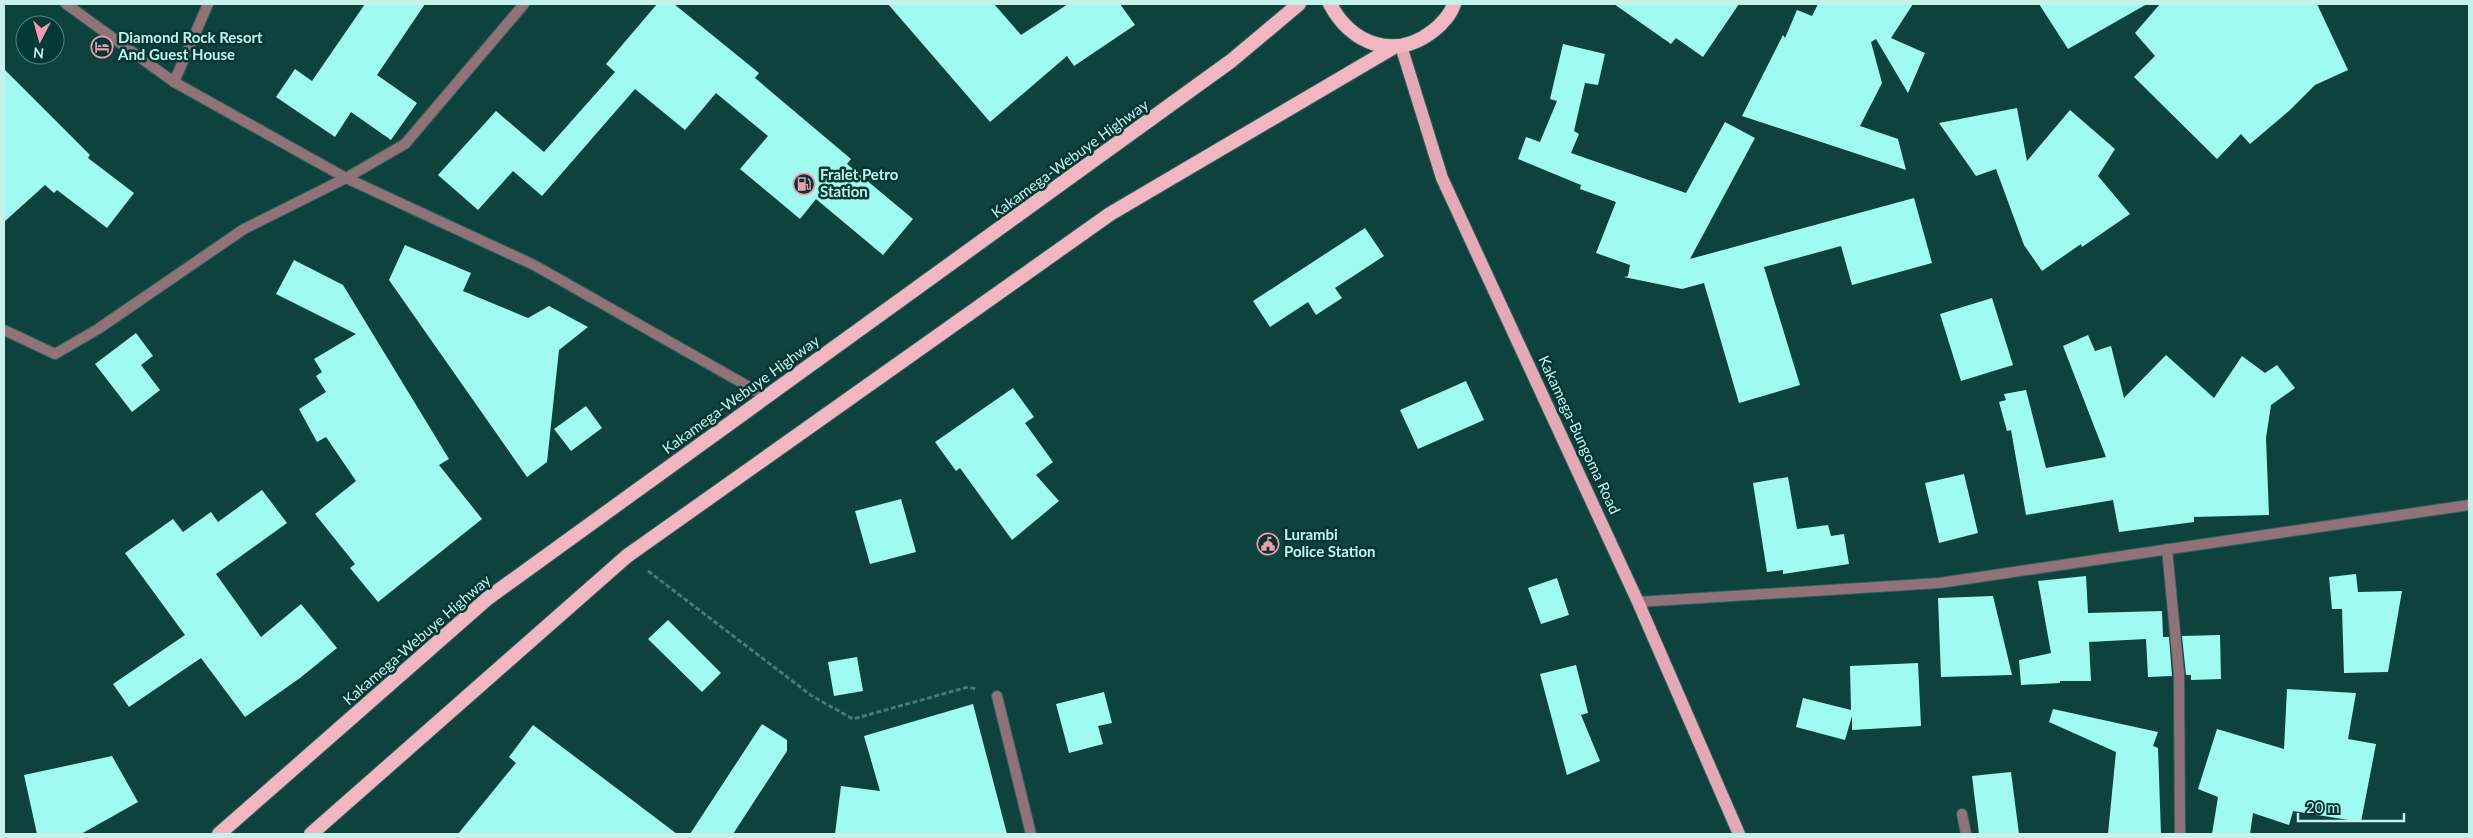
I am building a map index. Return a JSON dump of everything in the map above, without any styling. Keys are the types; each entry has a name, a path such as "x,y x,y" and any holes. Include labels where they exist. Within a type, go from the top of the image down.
{"highway":[{"name":"Kakamega-Webuye Highway","path":"219,834 488,598 1231,62 1299,4"},
{"path":"1330,4 1339,20 1354,35 1373,44 1397,46"},
{"path":"311,834 628,556 1110,214 1397,46 1423,39 1440,25 1454,4"}],"main road":[{"name":"Kakamega-Bungoma Road","path":"1397,46 1442,178 1638,602 1739,834"}],"street":[{"path":"66,4 174,82 346,178 534,265 767,397"},
{"path":"174,82 208,4"},
{"path":"4,330 55,354 98,329 244,228 346,178 405,144 524,4"},
{"path":"1638,602 1939,583 2469,505"},
{"path":"2167,549 2179,674 2180,834"},
{"path":"997,696 1031,834"},
{"path":"1962,814 1966,834"}],"path":[{"path":"628,556 812,696 853,719 968,687 997,696"}],"building":[{"path":"365,4 425,4 377,75 417,103 391,140 351,112 335,137 276,97 295,69 312,81"},
{"path":"657,4 674,4 759,73 755,78 851,159 847,164 913,219 883,255 816,199 800,219 740,169 768,136 716,93 685,130 635,89 542,196 513,171 478,210 438,175 496,111 544,152 615,72 606,64"},
{"path":"888,4 994,4 1021,35 1068,4 1120,4 1135,25 1074,66 1067,56 990,122"},
{"path":"1614,4 1739,4 1703,57 1676,38 1671,44"},
{"path":"1818,4 1913,4 1891,38 1925,53 1908,93 1876,39 1871,42 1882,83 1860,126 1898,139 1906,170 1742,116 1783,35 1785,38 1797,10 1812,16"},
{"path":"2039,4 2147,4 2068,49"},
{"path":"2160,4 2317,4 2348,70 2315,85 2290,110 2250,144 2241,134 2217,159 2134,77 2155,56 2135,33"},
{"path":"1563,44 1605,54 1598,85 1585,83 1574,131 1579,134 1571,153 1686,193 1725,122 1755,138 1690,259 1914,198 1932,263 1852,285 1841,246 1764,267 1800,385 1739,403 1704,283 1682,289 1624,277 1628,276 1630,265 1596,253 1616,202 1580,189 1581,185 1518,159 1526,137 1540,142 1557,101 1550,99"},
{"path":"4,69 90,155 88,158 134,193 107,228 57,190 54,193 45,185 4,222"},
{"path":"2017,108 2027,161 2070,110 2115,149 2098,176 2130,214 2082,247 2081,244 2042,271 2024,245 1996,169 1976,176 1939,123"},
{"path":"1365,228 1384,256 1335,288 1342,298 1316,315 1308,302 1270,327 1253,301"},
{"path":"405,245 471,273 463,291 528,318 549,306 588,327 559,350 547,462 527,477 389,280"},
{"path":"294,260 343,285 449,459 439,465 482,519 378,602 350,568 355,564 315,514 356,481 326,437 317,442 299,409 326,392 316,376 322,372 314,359 356,334 276,294"},
{"path":"1992,298 2013,365 1961,381 1940,314"},
{"path":"136,333 153,356 141,365 160,390 132,412 95,364"},
{"path":"2088,335 2095,351 2111,346 2124,398 2166,355 2214,398 2242,356 2265,373 2277,365 2295,388 2271,405 2266,438 2269,515 2194,517 2194,522 2119,532 2113,500 2026,515 2011,430 2007,431 1999,402 2006,400 2004,394 2026,390 2046,468 2106,457 2063,346"},
{"path":"1466,381 1484,420 1418,449 1400,410"},
{"path":"1013,388 1034,417 1025,423 1053,462 1036,475 1059,501 1012,540 960,468 956,471 935,442"},
{"path":"586,406 602,428 571,451 554,429"},
{"path":"1964,474 1978,533 1939,543 1925,483"},
{"path":"1788,477 1797,529 1828,525 1831,536 1844,534 1849,564 1783,574 1783,570 1767,572 1753,483"},
{"path":"262,490 287,523 216,574 261,637 301,604 337,648 300,678 245,717 201,658 129,707 113,684 185,635 125,553 173,519 183,532 211,512 218,522"},
{"path":"901,499 916,552 870,564 855,511"},
{"path":"2356,574 2358,592 2402,591 2388,672 2344,673 2342,609 2332,609 2329,577"},
{"path":"2086,576 2088,613 2162,611 2163,637 2169,637 2172,676 2148,677 2146,639 2089,642 2091,681 2060,681 2060,683 2021,685 2019,660 2051,653 2038,581"},
{"path":"1557,578 1569,615 1541,624 1528,588"},
{"path":"1993,596 2012,675 1941,677 1938,598"},
{"path":"668,620 721,673 702,692 648,639"},
{"path":"2220,635 2221,679 2191,680 2191,675 2186,675 2182,636"},
{"path":"857,657 863,691 834,696 828,662"},
{"path":"1918,663 1921,726 1852,730 1852,716 1845,740 1796,727 1803,698 1851,710 1850,666"},
{"path":"1576,665 1588,713 1581,715 1600,761 1567,775 1540,674"},
{"path":"2287,689 2356,693 2348,739 2376,744 2361,822 2293,811 2289,825 2253,813 2250,834 2212,834 2218,797 2198,789 2217,729 2284,749"},
{"path":"1104,692 1112,723 1098,726 1103,744 1069,753 1056,704"},
{"path":"973,704 1007,834 835,834 841,786 880,791 864,736"},
{"path":"2053,709 2158,732 2153,746 2158,748 2161,834 2108,834 2116,752 2049,722"},
{"path":"762,724 787,740 787,751 733,834 690,834"},
{"path":"533,725 677,834 458,834 516,763 509,757"},
{"path":"112,756 138,802 81,834 37,834 24,775"},
{"path":"2011,772 2019,834 1979,834 1972,776"}],"place":[{"name":"Diamond Rock Resort And Guest House","path":"102,47"},
{"name":"Fralet Petro Station","path":"804,184"},
{"name":"Lurambi Police Station","path":"1268,544"}]}
